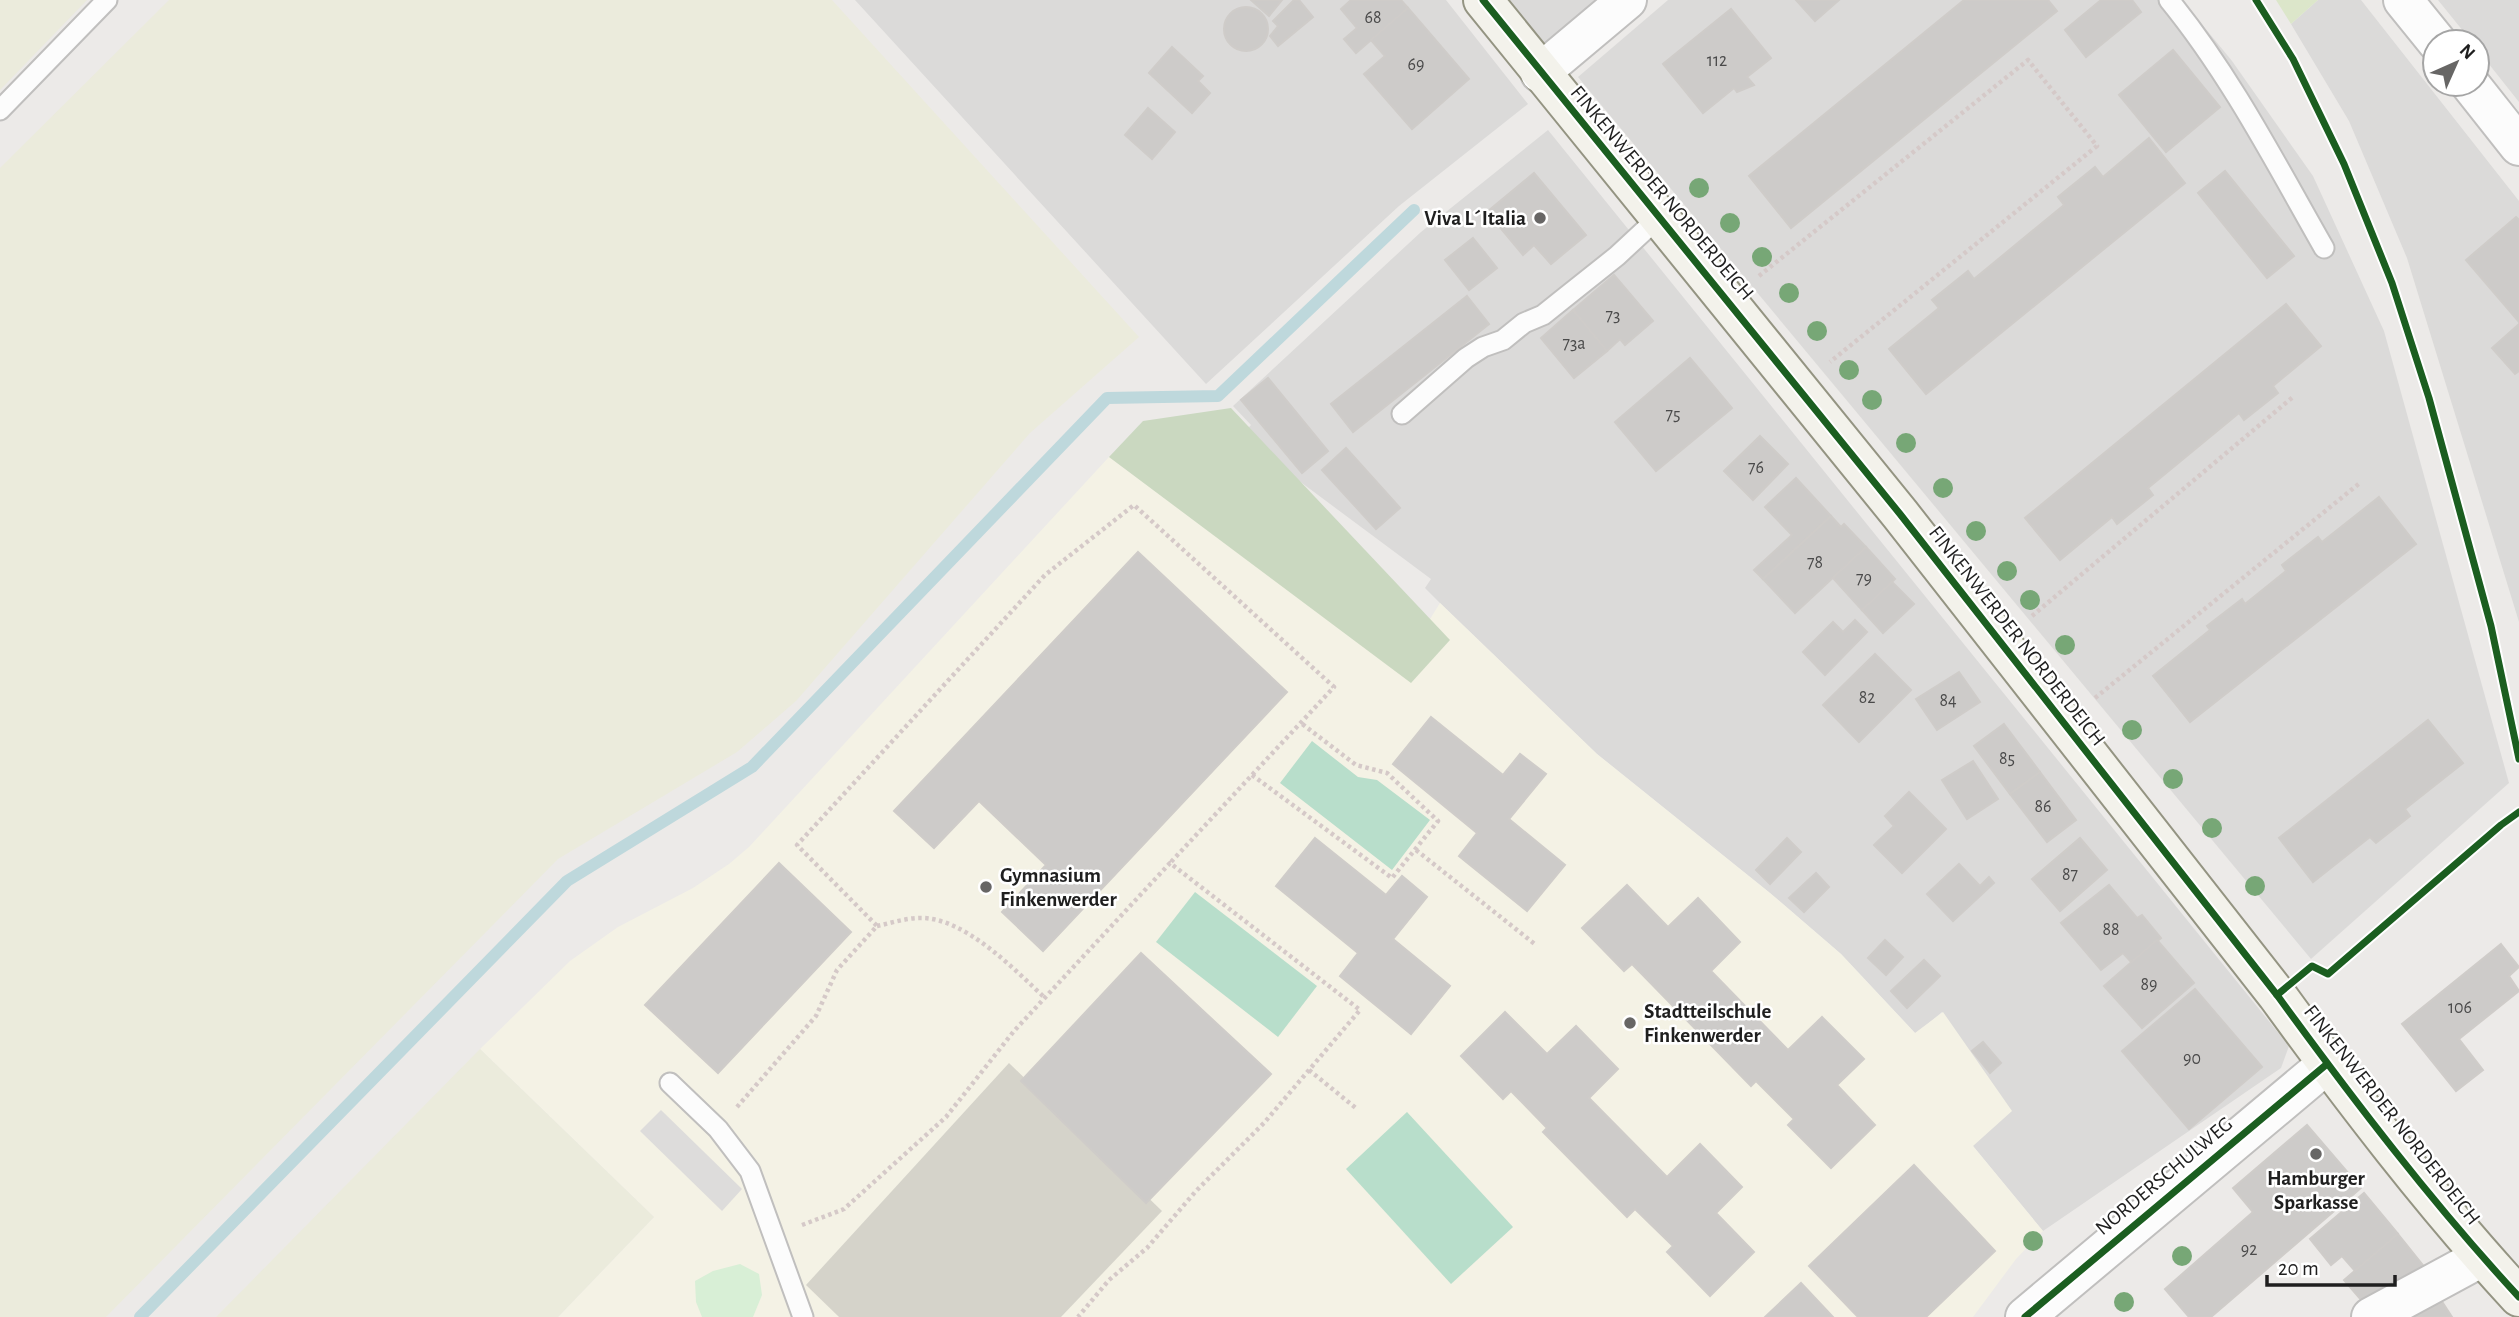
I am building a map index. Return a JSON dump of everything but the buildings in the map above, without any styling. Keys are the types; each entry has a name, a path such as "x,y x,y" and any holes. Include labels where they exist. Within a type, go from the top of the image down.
{"street":[{"name":"FINKENWERDER NORDERDEICH","path":"1483,0 2002,642 2277,995 2327,1064 2482,1257 2519,1297"},
{"path":"1540,73 1627,0"},
{"path":"2403,0 2426,28"},
{"path":"2481,98 2519,146"},
{"name":"NORDERSCHULWEG","path":"2025,1317 2327,1064"},
{"path":"2371,1317 2482,1257"}],"lane":[{"path":"0,110 107,0"},
{"path":"2169,0 2193,30 2248,116 2324,248"},
{"path":"1402,414 1466,358 1483,347 1503,340 1524,323 1543,315 1617,256 1659,217"},
{"path":"670,1083 718,1129 750,1171 803,1317"}],"path":[{"path":"1728,300 2028,60 2098,146 1798,388"},
{"path":"2002,642 2294,396"},
{"path":"2064,723 2361,482"},
{"path":"773,1236 844,1209 946,1117 1014,1031 1334,687 1134,505 1045,575 797,845 877,926"},
{"path":"1252,775 1392,878 1438,821 1387,773 1356,765 1301,723"},
{"path":"1416,850 1536,945"},
{"path":"1078,1317 1109,1280 1146,1248 1196,1191 1264,1123 1360,1010 1170,863"},
{"path":"718,1129 816,1016 837,970 877,926 922,918 962,928 1007,963 1045,998"},
{"path":"1309,1070 1357,1109"}],"shaded area":[{"path":"0,0 87,0 0,90"},
{"path":"169,0 832,0 1139,337 1030,433 796,701 737,752 558,859 106,1317 0,1317 0,168"},
{"path":"855,0 1446,0 1528,104 1399,206 1206,384"},
{"path":"1510,0 1600,0 1544,47"},
{"path":"1668,0 2182,0 2232,61 2313,176 2384,331 2509,783 2311,959 1578,77"},
{"path":"2318,0 2361,0 2421,76 2421,98 2438,98 2519,201 2519,622 2407,258 2349,121 2291,24"},
{"path":"2438,0 2519,0 2519,102 2491,67 2491,28 2461,28"},
{"path":"1548,130 2289,1046 2281,1068 2043,1231 1973,1146 1942,1012 1916,1034 1841,954 1770,893 1597,754 1425,588 1431,579 1240,437 1251,425 1233,406 1421,232"},
{"path":"1109,457 1328,618 1417,640 1440,603 1597,754 1770,893 1841,954 1915,1033 1943,1012 2012,1111 1973,1146 2043,1231 2016,1259 1973,1317 558,1317 654,1217 480,1049 570,961 618,927 693,888 749,847"},
{"path":"480,1049 654,1217 558,1317 216,1317"},
{"path":"1009,1063 1162,1211 1061,1317 839,1317 806,1285"},
{"path":"661,1110 742,1189 722,1211 640,1131"}],"green space":[{"path":"2276,0 2318,0 2291,24"},
{"path":"1231,408 1450,640 1411,683 1109,457 1143,421"},
{"path":"1312,741 1358,777 1377,780 1430,820 1392,870 1280,783"},
{"path":"1195,892 1317,986 1278,1037 1156,942"},
{"path":"1407,1112 1513,1227 1451,1284 1346,1169"},
{"path":"740,1264 759,1274 762,1295 753,1317 702,1317 696,1302 695,1281 713,1271"}],"waterway":[{"path":"140,1317 567,881 752,767 1107,398 1218,396 1414,210"}],"cycle path":[{"path":"1483,0 1900,514 2277,995 2393,1149 2519,1297"},
{"path":"2256,0 2293,59 2344,164 2392,283 2429,398 2491,626 2519,759"},
{"path":"2277,995 2312,966 2328,974 2519,812"},
{"path":"2025,1317 2327,1064"}],"place":[{"name":"Viva L´Italia","path":"1540,218"},
{"name":"Gymnasium Finkenwerder","path":"986,887"},
{"name":"Stadtteilschule Finkenwerder","path":"1630,1023"},
{"name":"Hamburger Sparkasse","path":"2316,1154"}]}
